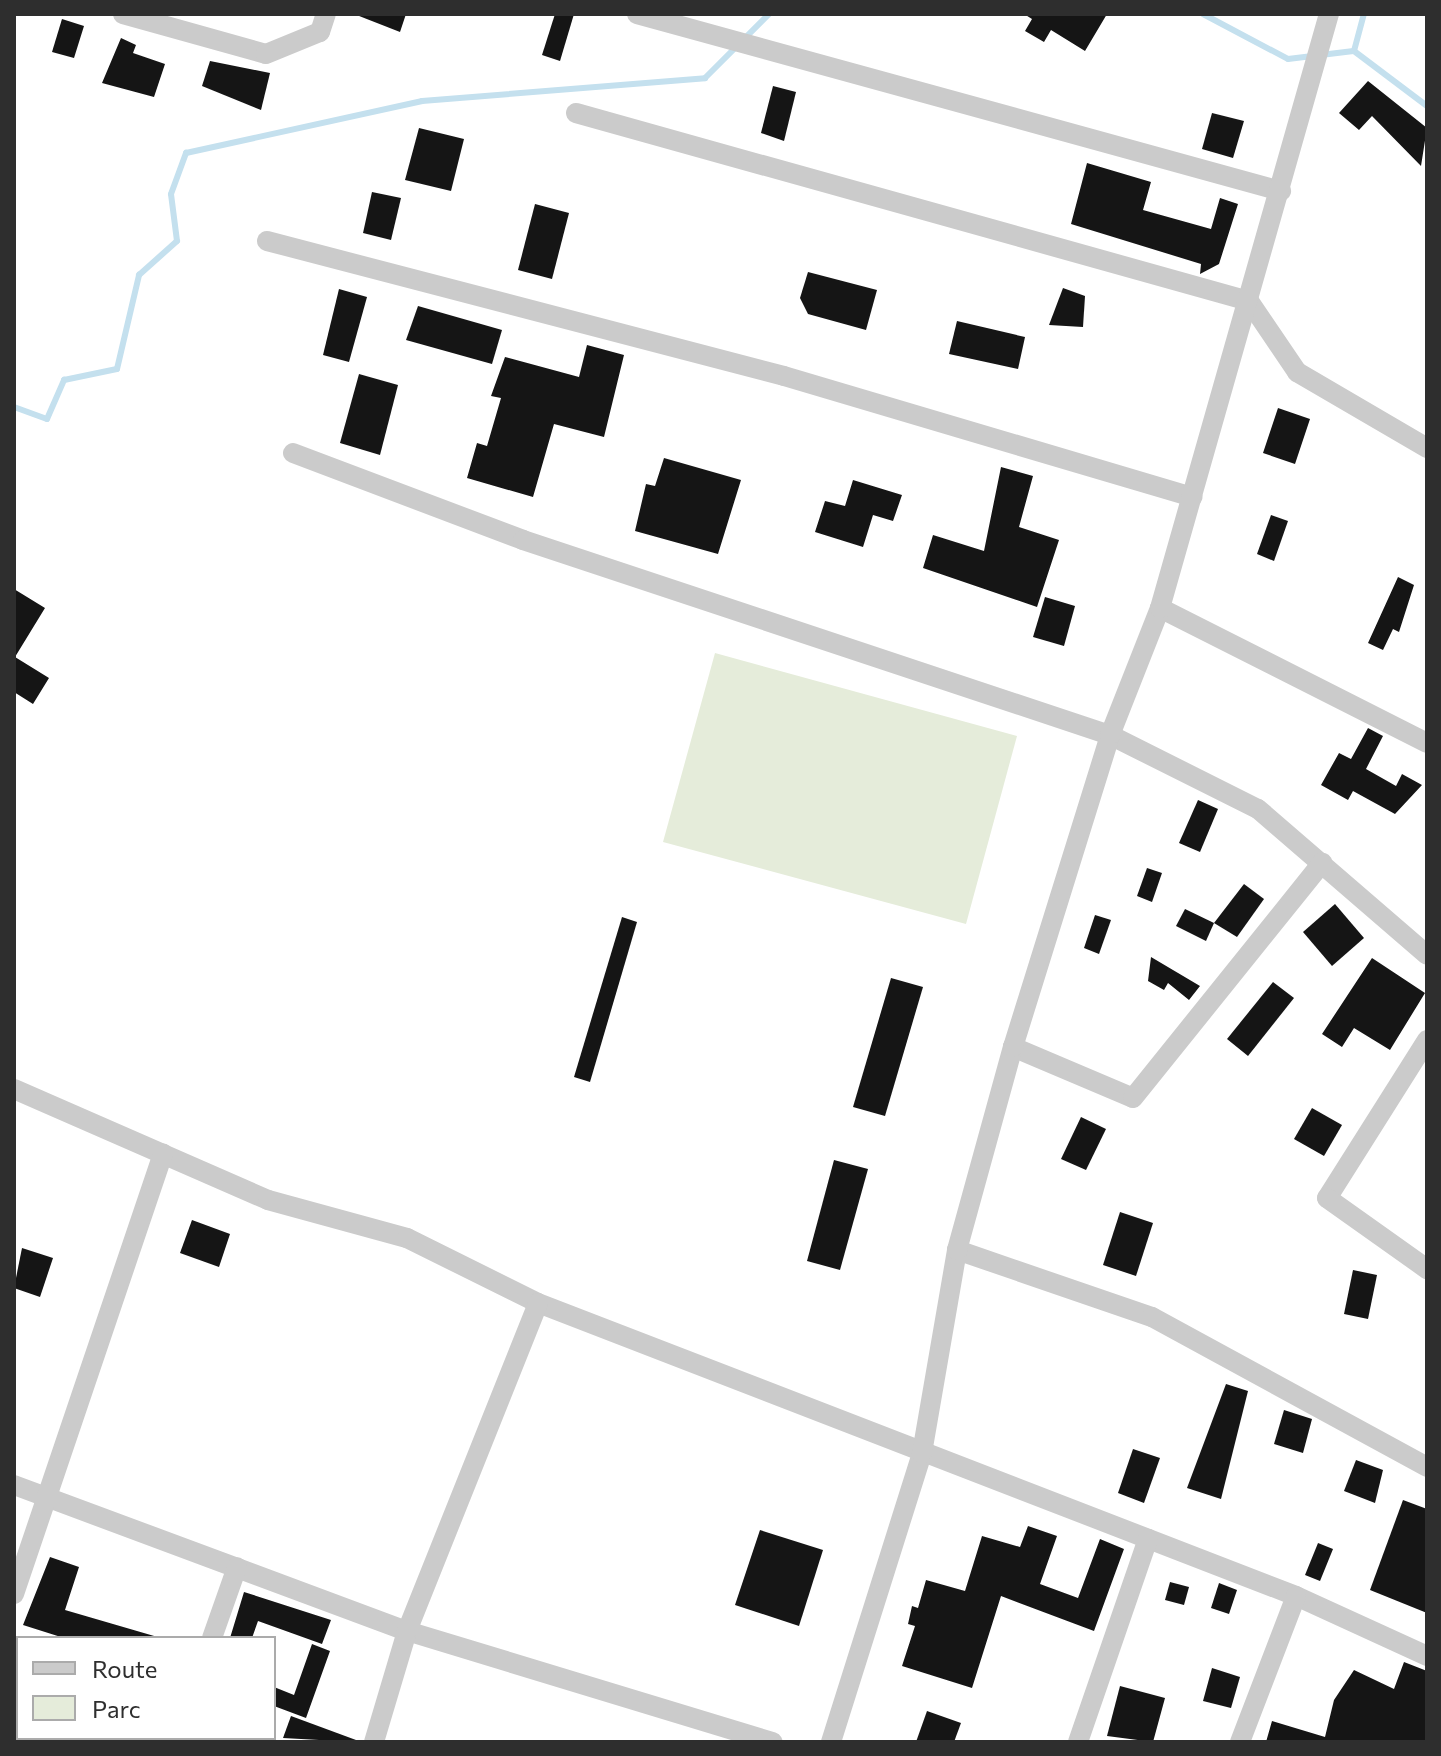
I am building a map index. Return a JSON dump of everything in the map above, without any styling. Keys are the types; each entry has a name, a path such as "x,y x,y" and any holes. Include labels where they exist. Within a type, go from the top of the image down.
{"street":[{"path":"123,14 266,54 320,32 326,14"},
{"path":"637,14 1281,191"},
{"path":"831,1742 922,1453 957,1250 1013,1047 1110,735 1160,608 1329,14"},
{"path":"576,113 1249,301 1297,372 1427,448"},
{"path":"267,241 784,376 1192,497"},
{"path":"293,453 538,545 1110,735 1258,809 1427,955"},
{"path":"1160,608 1426,747"},
{"path":"1013,1047 1133,1098 1322,863"},
{"path":"1427,1040 1327,1198 1427,1269"},
{"path":"14,1089 268,1200 407,1238 538,1303 1296,1596 1427,1656"},
{"path":"14,1594 163,1154"},
{"path":"957,1250 1152,1317 1427,1467"},
{"path":"374,1742 407,1631 538,1303"},
{"path":"14,1485 407,1631 772,1742"},
{"path":"1078,1742 1148,1539"},
{"path":"213,1636 237,1567"},
{"path":"1240,1742 1296,1596"}],"green space":[{"path":"715,653 1017,736 966,924 663,842"}],"building":[{"path":"354,14 406,14 400,32"},
{"path":"555,14 574,14 560,61 542,55"},
{"path":"1024,14 1107,14 1085,51 1051,30 1044,42 1025,31 1032,19"},
{"path":"62,19 84,26 74,58 52,52"},
{"path":"121,38 136,45 133,53 165,64 154,97 102,83"},
{"path":"210,61 270,73 261,110 202,86"},
{"path":"1368,81 1427,128 1421,166 1372,116 1359,130 1339,113"},
{"path":"773,86 796,92 784,141 761,133"},
{"path":"1212,113 1244,121 1233,158 1202,149"},
{"path":"419,128 464,139 451,191 405,180"},
{"path":"1087,163 1151,182 1143,210 1211,229 1220,198 1238,204 1219,264 1200,274 1201,264 1071,224"},
{"path":"372,192 401,198 391,240 363,233"},
{"path":"535,204 569,213 552,279 518,270"},
{"path":"808,272 877,290 866,330 808,314 800,298"},
{"path":"1063,288 1085,296 1083,327 1049,325"},
{"path":"339,289 367,297 349,362 323,355"},
{"path":"418,306 502,330 492,364 406,340"},
{"path":"957,321 1025,337 1018,369 949,354"},
{"path":"587,345 624,355 604,437 554,424 533,497 467,478 477,443 487,446 501,398 491,396 505,357 579,377"},
{"path":"359,374 398,385 380,455 340,443"},
{"path":"1278,408 1310,419 1295,464 1263,453"},
{"path":"664,458 741,480 718,554 635,531 646,484 655,486"},
{"path":"1001,467 1033,476 1019,527 1059,540 1037,607 923,568 933,535 984,551"},
{"path":"853,480 902,495 893,521 873,515 863,547 815,532 825,501 845,506"},
{"path":"1271,515 1288,521 1274,561 1257,554"},
{"path":"1398,577 1414,585 1399,632 1393,629 1383,650 1368,643"},
{"path":"14,589 45,608 15,657 49,678 33,704 14,692"},
{"path":"1045,597 1075,606 1064,646 1033,637"},
{"path":"1368,728 1383,736 1366,769 1396,786 1402,774 1422,785 1395,814 1353,791 1348,800 1321,785 1339,753 1351,759"},
{"path":"1198,800 1218,809 1200,852 1179,843"},
{"path":"1147,868 1162,873 1152,902 1137,896"},
{"path":"1244,884 1264,899 1237,937 1214,923"},
{"path":"1335,904 1364,938 1332,966 1303,932"},
{"path":"1185,909 1214,923 1206,941 1176,926"},
{"path":"1095,915 1111,920 1099,954 1084,948"},
{"path":"622,917 637,922 590,1082 574,1077"},
{"path":"1151,957 1200,986 1189,1000 1168,983 1164,990 1148,981"},
{"path":"1372,958 1425,993 1390,1050 1354,1028 1342,1047 1322,1034"},
{"path":"891,978 923,987 885,1116 853,1107"},
{"path":"1273,982 1294,998 1248,1056 1227,1039"},
{"path":"1312,1108 1342,1125 1324,1156 1294,1139"},
{"path":"1081,1117 1106,1129 1086,1170 1061,1159"},
{"path":"834,1160 868,1169 840,1270 807,1261"},
{"path":"1120,1212 1153,1223 1136,1276 1103,1265"},
{"path":"192,1220 230,1234 219,1267 180,1253"},
{"path":"22,1248 53,1258 40,1297 14,1288"},
{"path":"1353,1270 1377,1275 1368,1319 1344,1314"},
{"path":"1226,1384 1248,1391 1221,1499 1187,1488"},
{"path":"1284,1410 1312,1419 1303,1453 1274,1444"},
{"path":"1133,1449 1160,1458 1144,1503 1118,1493"},
{"path":"1356,1460 1383,1470 1375,1503 1344,1491"},
{"path":"1403,1500 1427,1509 1427,1613 1370,1590"},
{"path":"1028,1526 1057,1536 1040,1584 1078,1598 1100,1539 1124,1549 1094,1631 1001,1596 972,1688 902,1666 915,1626 908,1624 912,1606 918,1608 926,1580 965,1591 982,1536 1020,1547"},
{"path":"760,1530 823,1550 799,1626 735,1605"},
{"path":"1318,1543 1333,1549 1320,1581 1305,1575"},
{"path":"50,1557 79,1567 65,1610 154,1636 58,1636 23,1625"},
{"path":"1170,1582 1189,1587 1184,1605 1165,1600"},
{"path":"1219,1583 1237,1590 1229,1614 1211,1608"},
{"path":"244,1592 331,1620 322,1644 258,1621 253,1636 231,1636"},
{"path":"312,1644 330,1651 306,1718 276,1707 276,1688 294,1695"},
{"path":"1404,1662 1427,1671 1427,1742 1266,1742 1272,1721 1325,1737 1334,1700 1354,1670 1394,1689"},
{"path":"1212,1668 1240,1677 1231,1708 1203,1701"},
{"path":"1120,1686 1165,1698 1153,1742 1107,1736"},
{"path":"927,1711 961,1723 954,1742 916,1742"},
{"path":"291,1716 356,1740 283,1738"}],"waterway":[{"path":"14,407 47,419 64,380 117,369 139,275 177,241 171,194 186,153 422,101 705,78 769,14"},
{"path":"1203,14 1288,59 1354,51 1364,14"},
{"path":"1354,51 1427,106"}]}
